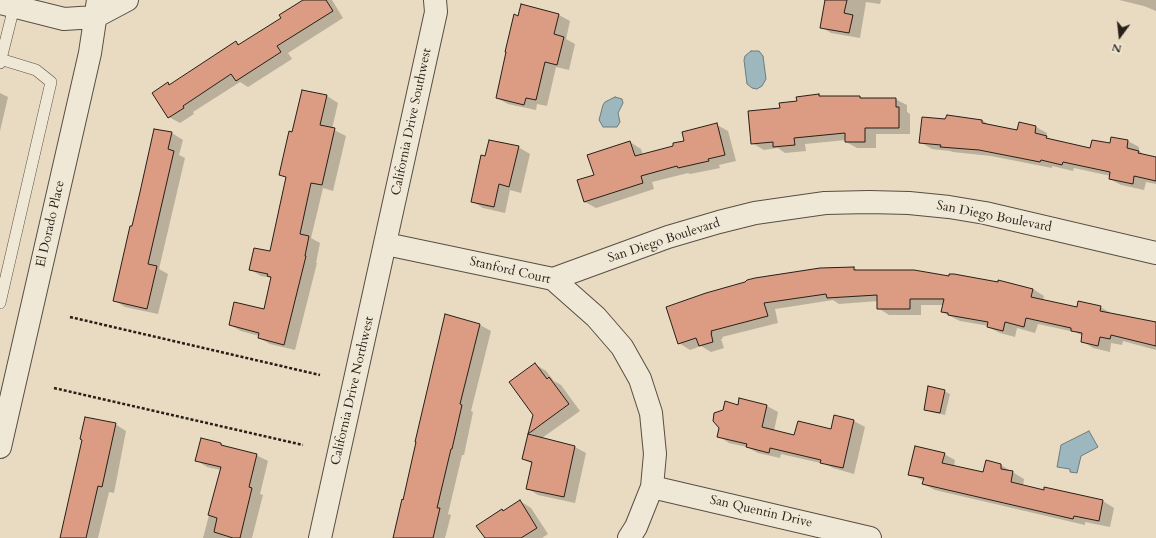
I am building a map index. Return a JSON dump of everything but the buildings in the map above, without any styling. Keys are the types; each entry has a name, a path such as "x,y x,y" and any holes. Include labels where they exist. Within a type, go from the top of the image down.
{"street":[{"path":"7,5 64,19 127,0"},
{"name":"California Drive Southwest","path":"386,244 436,12 434,0"},
{"name":"El Dorado Place","path":"0,447 90,53 97,9"},
{"name":"San Diego Boulevard","path":"553,279 668,237 719,222 755,213 825,203 909,203 949,207 985,213 1156,253"},
{"name":"Stanford Court","path":"386,244 553,279 596,317 622,348 640,379 651,413 655,454 652,487 636,527 628,538"},
{"name":"California Drive Northwest","path":"320,538 386,244"},
{"name":"San Quentin Drive","path":"652,487 870,538"}],"lane":[{"path":"0,302 4,265 51,82 36,70 0,61 7,5"}],"path":[{"path":"70,317 320,375"},
{"path":"54,388 303,445"}],"water":[{"path":"751,51 759,51 763,56 766,79 762,86 757,89 752,88 747,84 744,60 745,56"},
{"path":"615,97 622,99 623,103 618,113 620,122 617,127 603,127 599,120 603,105 605,102"},
{"path":"1089,431 1098,447 1081,456 1077,473 1070,472 1070,469 1057,467 1061,445"}]}
